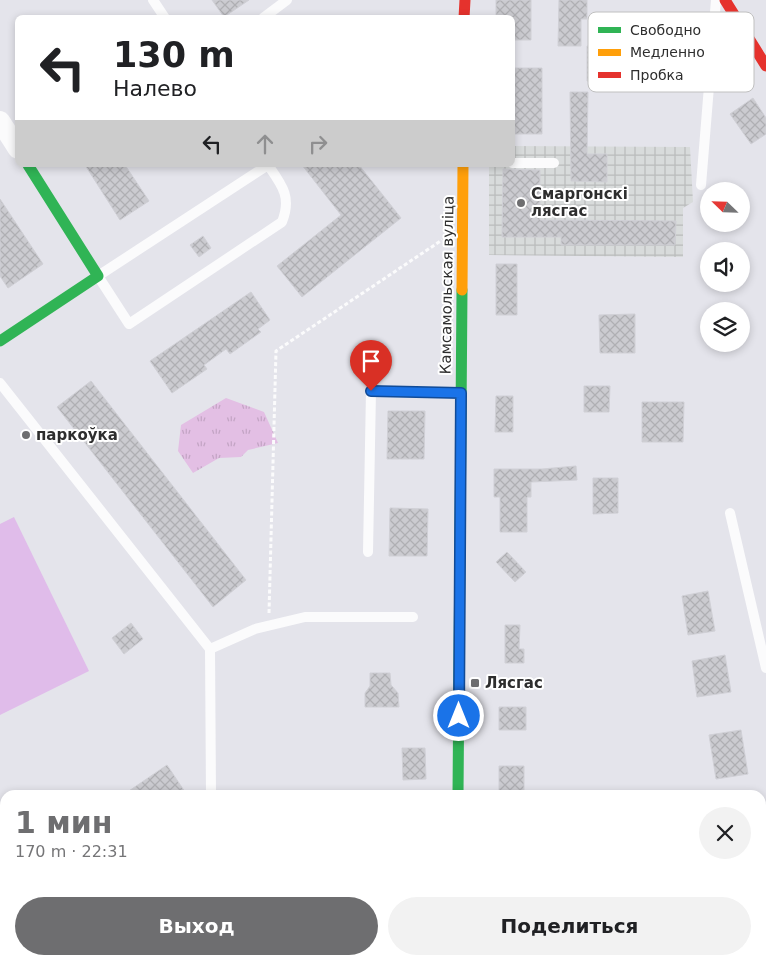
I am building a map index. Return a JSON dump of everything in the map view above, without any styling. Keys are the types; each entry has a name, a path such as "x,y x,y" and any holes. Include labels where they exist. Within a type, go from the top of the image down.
{"main road":[{"path":"464,15 465,0"},
{"path":"725,0 732,12"},
{"path":"754,47 766,66"},
{"path":"0,341 98,276 29,167"},
{"name":"Камсамольская вуліца","path":"458,790 463,167"}],"street":[{"path":"0,121 15,144"}],"lane":[{"path":"153,0 163,15"},
{"path":"267,15 287,0"},
{"path":"701,182 709,92"},
{"path":"515,163 554,163"},
{"path":"265,167 98,276 129,324 282,222 286,212 287,198 269,167"},
{"path":"0,382 210,649 211,790"},
{"path":"368,552 371,391 461,393"},
{"path":"730,513 766,668"},
{"path":"210,649 255,629 305,617 413,617"}],"path":[{"path":"269,626 276,351 449,236"}],"shaded area":[{"path":"515,146 690,147 693,202 683,208 683,257 489,255 489,167 515,167"},
{"path":"14,517 89,671 0,715 0,524"}],"green space":[{"path":"226,398 264,412 278,443 248,450 241,457 219,458 193,473 178,451 181,425"}],"building":[{"path":"212,0 249,0 227,15 223,15"},
{"path":"496,0 531,0 531,40 515,40 515,15 496,15"},
{"path":"559,0 587,0 587,19 581,19 581,46 558,46"},
{"path":"587,46 588,46 588,81"},
{"path":"515,68 542,68 542,134 515,134"},
{"path":"570,92 588,92 587,154 607,154 607,182 571,181"},
{"path":"753,98 766,118 766,134 751,144 730,114"},
{"path":"86,167 126,167 149,201 120,220"},
{"path":"304,167 361,167 401,218 302,297 277,266 341,215"},
{"path":"503,169 540,170 540,220 676,221 675,245 561,245 561,237 502,237"},
{"path":"0,199 43,264 8,288 0,276"},
{"path":"203,236 211,248 199,257 190,245"},
{"path":"496,264 517,264 517,315 496,315"},
{"path":"251,292 270,320 258,329 261,332 230,354 226,349 204,365 207,369 172,393 150,361"},
{"path":"635,314 635,353 600,353 599,315"},
{"path":"91,381 246,580 213,607 57,407"},
{"path":"584,386 610,386 609,412 584,412"},
{"path":"496,396 513,396 513,432 495,432"},
{"path":"642,402 684,402 683,442 642,442"},
{"path":"388,411 425,411 424,459 387,459"},
{"path":"576,466 577,480 531,482 531,497 527,497 527,532 500,532 500,497 494,497 494,469 542,469"},
{"path":"593,478 618,478 618,513 593,514"},
{"path":"390,508 428,509 427,556 389,556"},
{"path":"507,552 526,572 515,582 496,562"},
{"path":"708,591 715,631 688,635 682,596"},
{"path":"131,623 143,639 124,654 112,638"},
{"path":"505,625 520,625 519,649 524,649 524,663 505,663"},
{"path":"725,655 731,692 697,697 692,661"},
{"path":"370,673 390,673 391,685 398,693 399,707 365,707 365,693 370,686"},
{"path":"499,707 526,707 526,730 499,730"},
{"path":"741,730 748,774 716,779 709,735"},
{"path":"402,748 425,748 426,779 403,780"},
{"path":"167,765 184,790 130,790"},
{"path":"499,766 524,766 524,790 499,790"}],"traffic: fast":[{"path":"0,341 98,276 29,167"},
{"path":"458,790 462,290"}],"traffic: slow":[{"path":"462,290 463,167"}],"traffic: jam":[{"path":"464,15 465,0"},
{"path":"725,0 732,12"},
{"path":"754,47 766,66"}],"place":[{"name":"Смаргонскі лясгас","path":"521,203"},
{"name":"паркоўка","path":"26,435"},
{"name":"Лясгас","path":"475,683"}],"route":[{"path":"371,391 461,393 459,716"}]}
